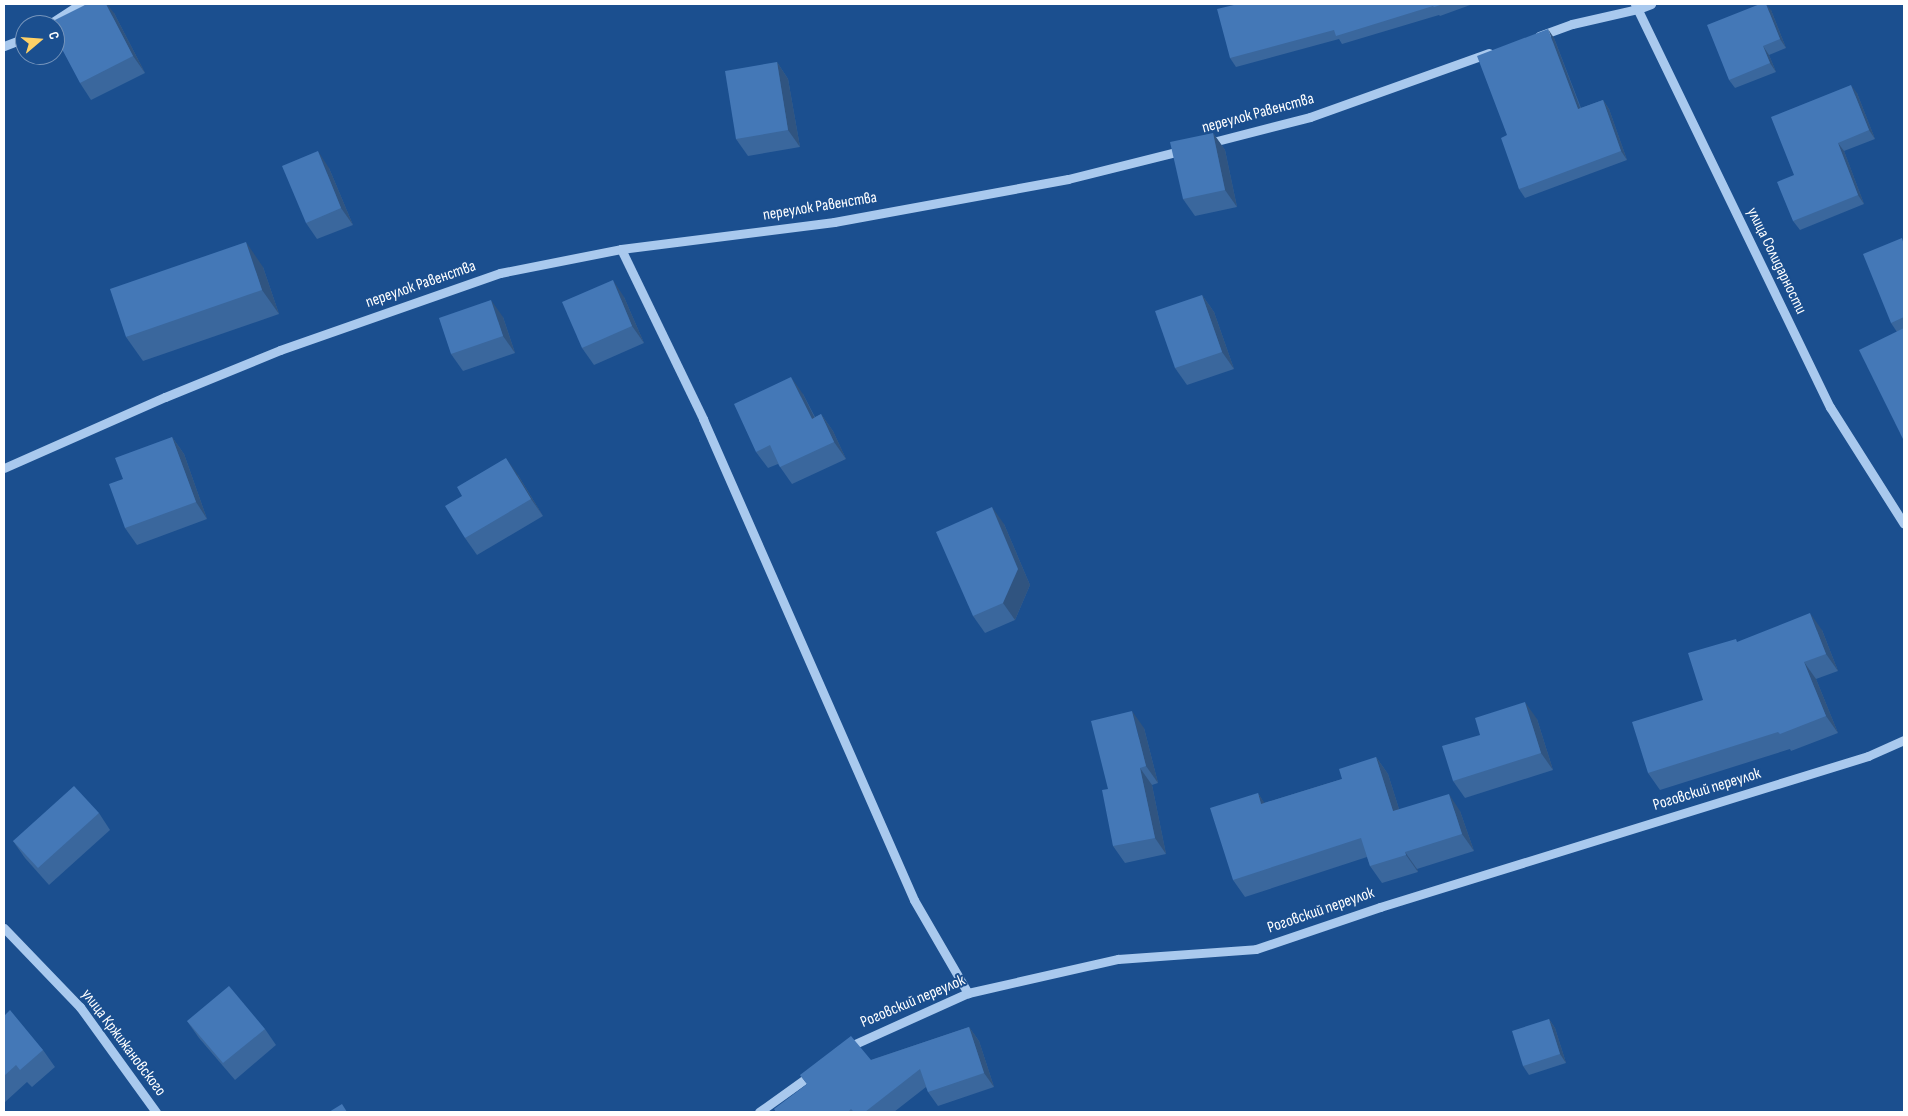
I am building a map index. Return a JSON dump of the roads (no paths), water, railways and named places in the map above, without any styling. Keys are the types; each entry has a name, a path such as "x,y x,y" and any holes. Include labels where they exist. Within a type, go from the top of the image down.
{"street":[{"path":"63,15 80,4"},
{"path":"1525,40 1572,24 1636,6 1651,4"},
{"name":"улица Солидарности","path":"1636,6 1830,407 1904,524"},
{"name":"переулок Равенства","path":"1204,144 1310,117 1497,50"},
{"name":"переулок Равенства","path":"4,468 164,397 289,347 500,273 621,249 834,222 1068,179 1194,147"},
{"path":"621,249 704,420 914,900 968,993"},
{"name":"Роговский переулок","path":"836,1056 851,1044 968,993 1118,959 1256,949 1380,907 1868,756 1904,740"},
{"name":"улица Кржижановского","path":"4,928 80,1007 156,1112"},
{"path":"759,1112 820,1067"}]}
